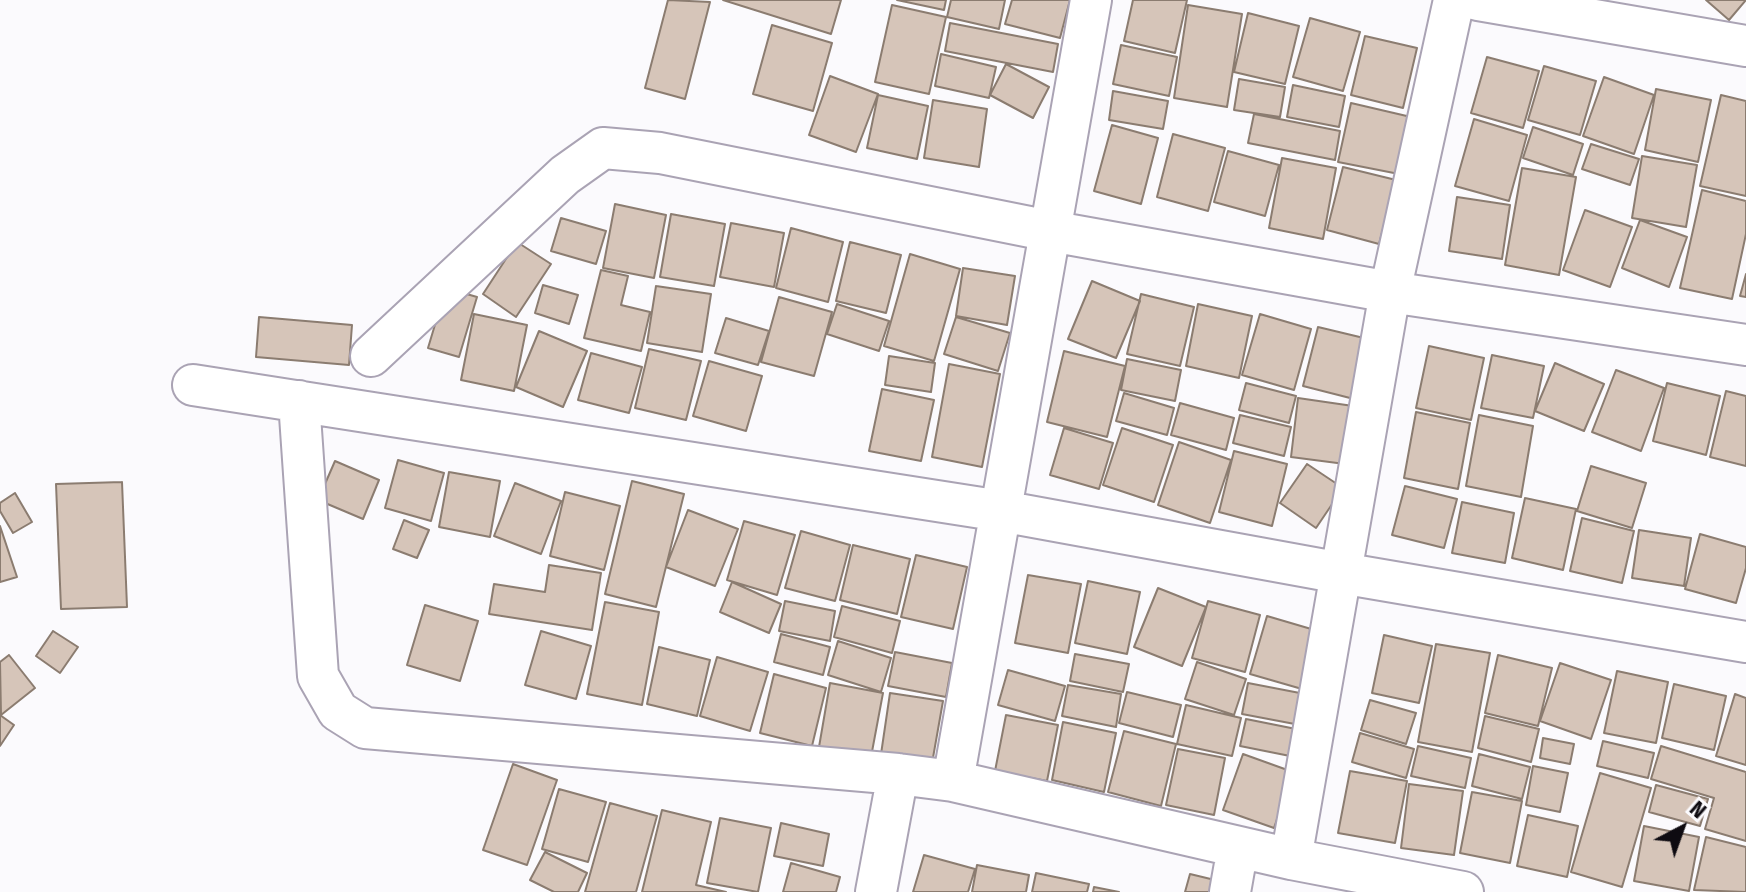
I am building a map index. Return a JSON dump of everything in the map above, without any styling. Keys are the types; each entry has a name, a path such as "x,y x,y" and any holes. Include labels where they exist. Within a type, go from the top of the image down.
{"street":[{"path":"953,781 1091,0"},
{"path":"1291,859 1390,292 1454,0"},
{"path":"1478,0 1746,46"},
{"path":"371,356 565,175 603,148 660,153 1050,231 1390,292 1746,345"},
{"path":"193,385 1001,511 1746,642"},
{"path":"299,401 318,676 338,711 365,728 953,781 1291,859 1463,892"},
{"path":"876,892 898,774"},
{"path":"1230,892 1238,847"}],"building":[{"path":"668,0 710,2 685,99 645,88"},
{"path":"723,0 841,0 831,34"},
{"path":"897,0 946,0 944,10"},
{"path":"951,0 1005,0 999,29 947,17"},
{"path":"1012,0 1070,0 1060,38 1005,24"},
{"path":"1133,0 1187,0 1175,53 1124,41"},
{"path":"1706,0 1746,0 1729,20"},
{"path":"892,5 946,17 929,94 875,82"},
{"path":"1188,5 1242,14 1227,107 1174,98"},
{"path":"1248,13 1299,26 1285,84 1234,72"},
{"path":"1310,18 1360,32 1343,91 1293,77"},
{"path":"950,23 1058,44 1053,72 945,51"},
{"path":"772,25 832,43 813,111 753,94"},
{"path":"1365,36 1417,48 1403,108 1351,95"},
{"path":"1121,45 1177,57 1169,96 1113,84"},
{"path":"941,54 996,67 989,98 935,86"},
{"path":"1487,57 1539,71 1523,128 1471,113"},
{"path":"1006,64 1049,87 1033,118 990,95"},
{"path":"1544,66 1596,81 1580,135 1528,120"},
{"path":"830,76 878,94 856,152 809,135"},
{"path":"1604,77 1654,95 1634,154 1583,136"},
{"path":"1239,79 1285,87 1280,117 1234,110"},
{"path":"1293,85 1345,96 1339,127 1287,117"},
{"path":"1656,89 1711,100 1698,162 1645,150"},
{"path":"1113,91 1168,101 1163,129 1109,120"},
{"path":"878,95 928,106 917,159 867,148"},
{"path":"1721,95 1746,101 1746,196 1700,186"},
{"path":"933,100 987,109 979,167 924,158"},
{"path":"1351,103 1411,117 1399,174 1338,162"},
{"path":"1254,114 1340,131 1335,160 1248,143"},
{"path":"1474,119 1527,135 1509,201 1455,186"},
{"path":"1112,125 1158,138 1141,204 1094,191"},
{"path":"1533,127 1583,144 1573,175 1523,158"},
{"path":"1173,134 1225,148 1208,211 1157,197"},
{"path":"1591,144 1639,159 1630,185 1582,169"},
{"path":"1228,151 1279,165 1265,216 1214,202"},
{"path":"1642,156 1697,165 1686,227 1632,218"},
{"path":"1282,158 1336,168 1323,239 1269,228"},
{"path":"1343,167 1396,180 1379,244 1327,230"},
{"path":"1522,168 1576,177 1559,275 1505,265"},
{"path":"1702,190 1746,201 1746,234 1732,299 1680,288"},
{"path":"1457,197 1510,205 1502,259 1449,251"},
{"path":"615,204 666,215 654,278 603,268"},
{"path":"1585,210 1632,227 1610,287 1563,270"},
{"path":"671,214 725,224 714,286 660,277"},
{"path":"561,218 606,231 596,264 551,251"},
{"path":"1640,220 1687,237 1669,287 1622,268"},
{"path":"731,223 784,233 774,287 720,277"},
{"path":"791,228 843,242 828,302 776,288"},
{"path":"517,242 551,264 516,317 483,294"},
{"path":"850,242 901,255 886,313 836,301"},
{"path":"910,254 960,269 934,361 884,346"},
{"path":"963,268 1015,276 1007,325 956,316"},
{"path":"601,270 628,276 621,305 650,312 641,351 584,338"},
{"path":"1746,274 1746,297 1740,296"},
{"path":"1092,281 1140,301 1116,358 1068,339"},
{"path":"543,285 578,295 569,324 535,313"},
{"path":"656,286 711,294 702,352 647,343"},
{"path":"446,288 477,297 459,357 428,348"},
{"path":"1141,294 1194,307 1180,366 1127,354"},
{"path":"779,297 832,312 814,376 761,362"},
{"path":"837,304 889,321 879,351 827,334"},
{"path":"1198,304 1252,316 1239,378 1186,366"},
{"path":"474,314 527,325 514,391 461,380"},
{"path":"1260,314 1311,329 1294,390 1242,375"},
{"path":"259,317 352,325 349,365 256,357"},
{"path":"956,317 1010,333 998,371 944,354"},
{"path":"726,318 769,331 758,365 715,353"},
{"path":"1318,327 1368,339 1354,399 1303,386"},
{"path":"539,331 587,351 563,407 516,387"},
{"path":"1429,346 1484,358 1471,420 1416,408"},
{"path":"649,349 701,361 686,420 635,408"},
{"path":"1064,351 1125,366 1107,437 1047,422"},
{"path":"591,353 642,367 629,413 578,400"},
{"path":"1492,355 1544,366 1533,418 1481,408"},
{"path":"889,356 935,363 931,392 885,385"},
{"path":"1127,359 1181,370 1175,401 1121,390"},
{"path":"709,361 762,376 746,431 693,416"},
{"path":"1555,363 1604,384 1584,431 1535,411"},
{"path":"949,364 1000,374 982,467 932,457"},
{"path":"1616,370 1664,388 1641,451 1592,432"},
{"path":"1246,383 1296,396 1289,423 1239,410"},
{"path":"1667,383 1720,396 1706,455 1653,441"},
{"path":"882,389 934,400 921,461 869,451"},
{"path":"1726,391 1746,396 1746,466 1710,457"},
{"path":"1124,393 1174,408 1167,435 1116,421"},
{"path":"1298,398 1353,406 1345,464 1291,457"},
{"path":"1180,403 1234,418 1226,450 1171,435"},
{"path":"1416,412 1470,423 1458,489 1404,478"},
{"path":"1240,415 1291,427 1284,456 1233,443"},
{"path":"1479,415 1533,426 1521,497 1466,486"},
{"path":"1064,428 1113,443 1099,489 1050,475"},
{"path":"1122,428 1173,445 1154,502 1103,485"},
{"path":"1179,442 1231,460 1210,523 1158,505"},
{"path":"1234,451 1287,464 1272,526 1219,512"},
{"path":"398,460 444,473 431,521 385,508"},
{"path":"335,461 379,480 363,519 318,500"},
{"path":"1307,464 1343,488 1316,528 1280,503"},
{"path":"1591,466 1646,483 1632,528 1577,511"},
{"path":"449,472 500,481 490,537 439,527"},
{"path":"632,481 684,494 656,607 605,594"},
{"path":"122,482 127,607 61,609 56,484"},
{"path":"515,483 561,501 541,554 494,536"},
{"path":"1405,486 1457,499 1444,548 1392,535"},
{"path":"565,492 620,506 604,570 550,556"},
{"path":"15,493 32,522 13,533 0,511 0,503"},
{"path":"1525,498 1576,509 1563,570 1512,558"},
{"path":"1462,502 1514,513 1505,563 1452,553"},
{"path":"688,510 738,529 715,586 666,567"},
{"path":"1582,518 1634,531 1622,583 1570,571"},
{"path":"404,520 429,530 417,558 393,549"},
{"path":"744,521 795,535 777,595 727,580"},
{"path":"0,526 17,577 0,582"},
{"path":"1639,530 1691,538 1684,586 1632,578"},
{"path":"801,531 850,545 835,601 785,588"},
{"path":"1700,534 1746,547 1746,568 1736,603 1685,589"},
{"path":"853,545 910,559 897,614 840,600"},
{"path":"916,555 967,567 953,629 901,617"},
{"path":"549,565 601,573 592,630 489,614 494,584 545,592"},
{"path":"1028,575 1081,584 1068,653 1015,643"},
{"path":"1088,581 1140,592 1127,654 1075,643"},
{"path":"732,582 781,604 769,633 720,612"},
{"path":"1158,588 1206,607 1182,666 1134,647"},
{"path":"785,601 835,611 830,641 779,631"},
{"path":"1208,601 1260,615 1245,672 1192,658"},
{"path":"605,602 659,612 642,705 587,694"},
{"path":"425,605 478,621 460,681 407,665"},
{"path":"842,606 900,621 892,653 834,637"},
{"path":"1267,616 1318,631 1302,689 1250,674"},
{"path":"53,631 78,647 60,673 36,656"},
{"path":"541,631 591,646 576,699 525,685"},
{"path":"781,634 830,647 823,675 774,662"},
{"path":"1384,635 1432,646 1419,703 1372,693"},
{"path":"838,641 891,658 881,692 828,675"},
{"path":"1436,644 1490,653 1472,752 1418,742"},
{"path":"659,647 710,660 697,716 647,704"},
{"path":"895,652 952,663 946,697 888,686"},
{"path":"1075,654 1129,664 1123,692 1070,681"},
{"path":"9,655 35,688 1,715 0,662"},
{"path":"1498,655 1552,668 1538,726 1485,713"},
{"path":"717,657 768,672 750,731 700,716"},
{"path":"1197,662 1246,679 1234,715 1185,699"},
{"path":"1560,663 1611,680 1591,739 1540,721"},
{"path":"1008,670 1065,686 1055,721 998,705"},
{"path":"1617,671 1668,682 1656,743 1604,733"},
{"path":"774,674 826,688 812,746 760,733"},
{"path":"830,683 883,693 871,757 819,747"},
{"path":"1248,683 1305,694 1300,725 1242,714"},
{"path":"1674,684 1726,696 1714,750 1662,738"},
{"path":"1068,685 1121,694 1116,727 1062,716"},
{"path":"1127,692 1181,705 1173,737 1119,723"},
{"path":"890,693 943,701 931,769 880,761"},
{"path":"1735,694 1746,698 1746,765 1716,756"},
{"path":"1370,700 1416,713 1406,744 1361,730"},
{"path":"1186,705 1241,718 1232,756 1177,744"},
{"path":"0,715 14,725 0,746"},
{"path":"1006,715 1058,725 1047,781 995,771"},
{"path":"1485,716 1539,729 1531,762 1478,748"},
{"path":"1246,719 1296,729 1290,756 1240,746"},
{"path":"1063,722 1116,733 1104,792 1052,780"},
{"path":"1124,731 1176,744 1161,806 1108,792"},
{"path":"1360,733 1414,749 1406,778 1352,762"},
{"path":"1543,738 1574,744 1570,764 1540,758"},
{"path":"1603,741 1654,753 1648,778 1597,766"},
{"path":"1418,746 1471,758 1465,788 1411,776"},
{"path":"1661,746 1746,772 1746,841 1705,829 1714,798 1651,779"},
{"path":"1178,749 1225,758 1214,815 1166,805"},
{"path":"1243,754 1293,772 1274,828 1223,810"},
{"path":"1479,754 1530,767 1522,799 1472,786"},
{"path":"513,764 557,780 527,865 483,850"},
{"path":"1533,766 1568,773 1560,812 1526,805"},
{"path":"1350,771 1407,781 1395,843 1338,833"},
{"path":"1600,773 1651,788 1622,887 1571,872"},
{"path":"1409,784 1463,791 1454,855 1401,848"},
{"path":"1656,785 1708,799 1700,826 1649,812"},
{"path":"559,789 606,802 588,862 542,849"},
{"path":"1472,792 1522,801 1510,863 1460,853"},
{"path":"610,803 657,816 636,892 585,892"},
{"path":"662,810 711,822 696,885 726,892 642,892"},
{"path":"1528,815 1578,826 1567,877 1517,866"},
{"path":"720,818 771,828 758,892 707,883"},
{"path":"781,823 829,834 823,866 774,856"},
{"path":"1644,826 1699,837 1689,891 1634,881"},
{"path":"1706,837 1746,847 1746,892 1694,890"},
{"path":"545,852 587,873 578,892 554,892 530,880"},
{"path":"924,855 975,869 968,892 913,892"},
{"path":"791,863 840,877 836,892 783,892"},
{"path":"977,865 1029,875 1026,892 972,892"},
{"path":"1036,873 1089,884 1087,892 1032,892"},
{"path":"1190,874 1219,881 1216,892 1185,892"},
{"path":"1094,887 1119,892 1093,892"}]}
